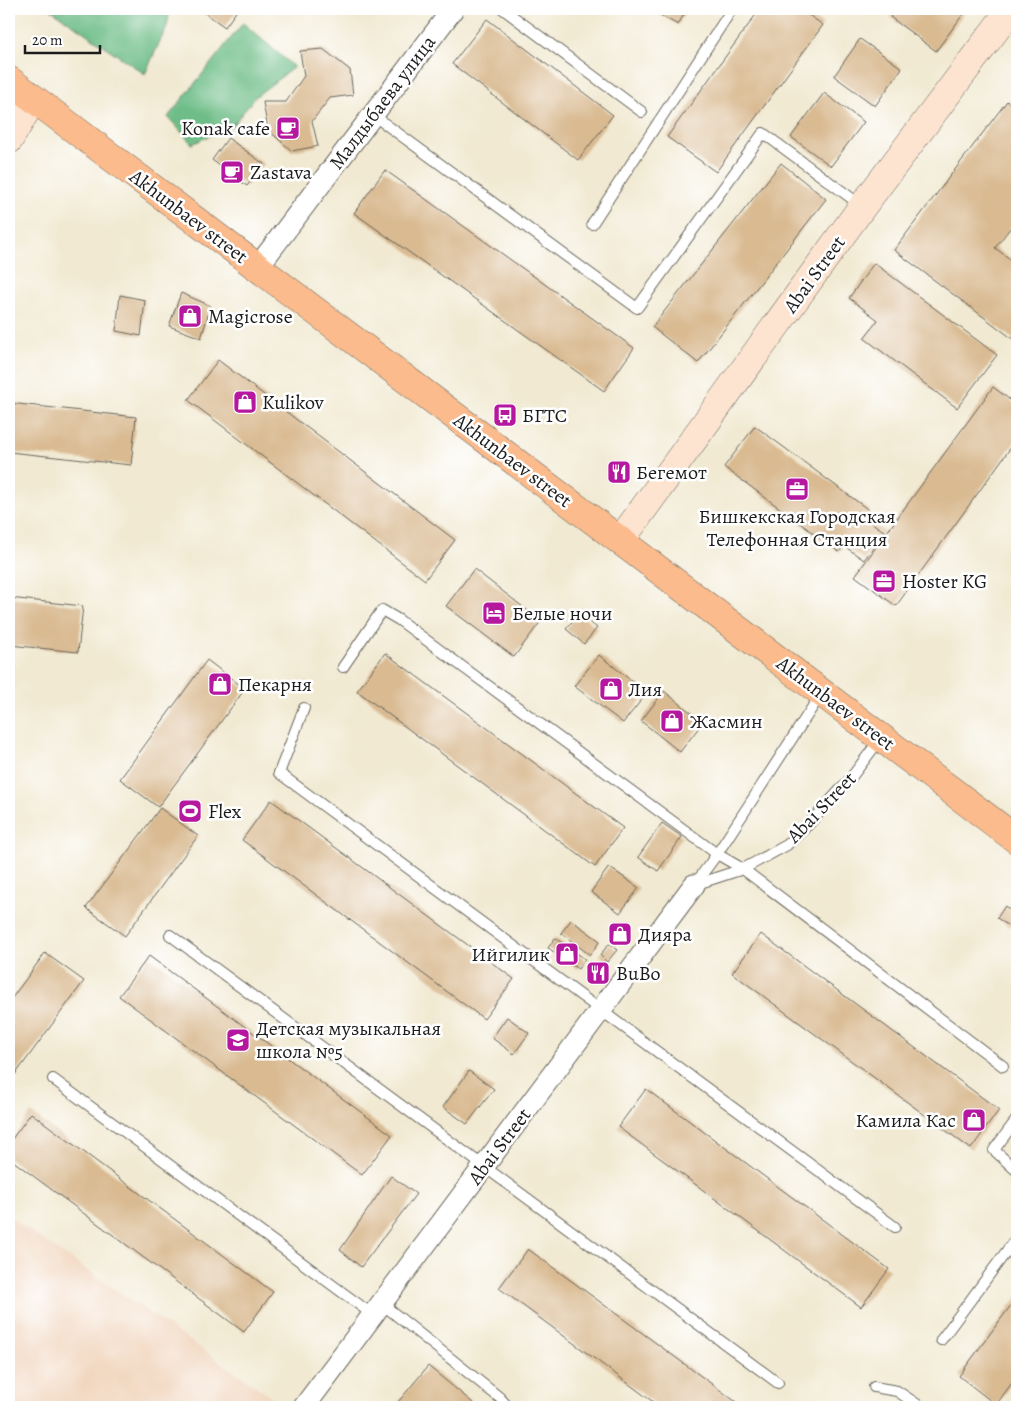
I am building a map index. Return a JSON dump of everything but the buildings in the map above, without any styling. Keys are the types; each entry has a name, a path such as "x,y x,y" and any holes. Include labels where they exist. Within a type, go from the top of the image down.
{"main road":[{"name":"Akhunbaev street","path":"9,80 1017,840"}],"street":[{"name":"Малдыбаева улица","path":"258,268 453,9"},
{"name":"Abai Street","path":"620,541 862,207 1011,9"},
{"path":"9,140 33,99"},
{"name":"Abai Street","path":"304,1407 694,884"}],"lane":[{"path":"503,9 642,112"},
{"path":"592,224 732,9"},
{"path":"373,115 636,308 763,133 862,207"},
{"path":"343,667 382,610 399,620 717,854 743,869 1003,1066"},
{"name":"Abai Street","path":"694,884 717,854 822,692"},
{"path":"304,708 279,773 895,1227"},
{"name":"Abai Street","path":"694,884 743,869 787,845 850,779 881,738"},
{"path":"170,935 778,1383"},
{"path":"52,1079 377,1309 500,1398 508,1407"},
{"path":"1017,1119 994,1150 1017,1170"},
{"path":"941,1340 1017,1237"},
{"path":"874,1386 897,1391 922,1407"}],"shaded area":[{"path":"9,1217 276,1400 271,1407 9,1407"}],"green space":[{"path":"50,9 170,9 167,26 145,74"},
{"path":"243,23 294,67 255,97 233,125 192,144 168,117"}],"place":[{"name":"Konak cafe","path":"288,128"},
{"name":"Zastava","path":"232,172"},
{"name":"Magicrose","path":"190,316"},
{"name":"Kulikov","path":"245,402"},
{"name":"БГТС","path":"505,415"},
{"name":"Бегемот","path":"619,472"},
{"name":"Бишкекская Городская Телефонная Станция","path":"797,489"},
{"name":"Hoster KG","path":"884,581"},
{"name":"Белые ночи","path":"494,613"},
{"name":"Пекарня","path":"220,684"},
{"name":"Лия","path":"611,689"},
{"name":"Жасмин","path":"672,721"},
{"name":"Flex","path":"190,811"},
{"name":"Дияра","path":"620,934"},
{"name":"Ийгилик","path":"567,954"},
{"name":"BuBo","path":"598,973"},
{"name":"Детская музыкальная школа №5","path":"238,1040"},
{"name":"Камила Кас","path":"974,1120"}]}
